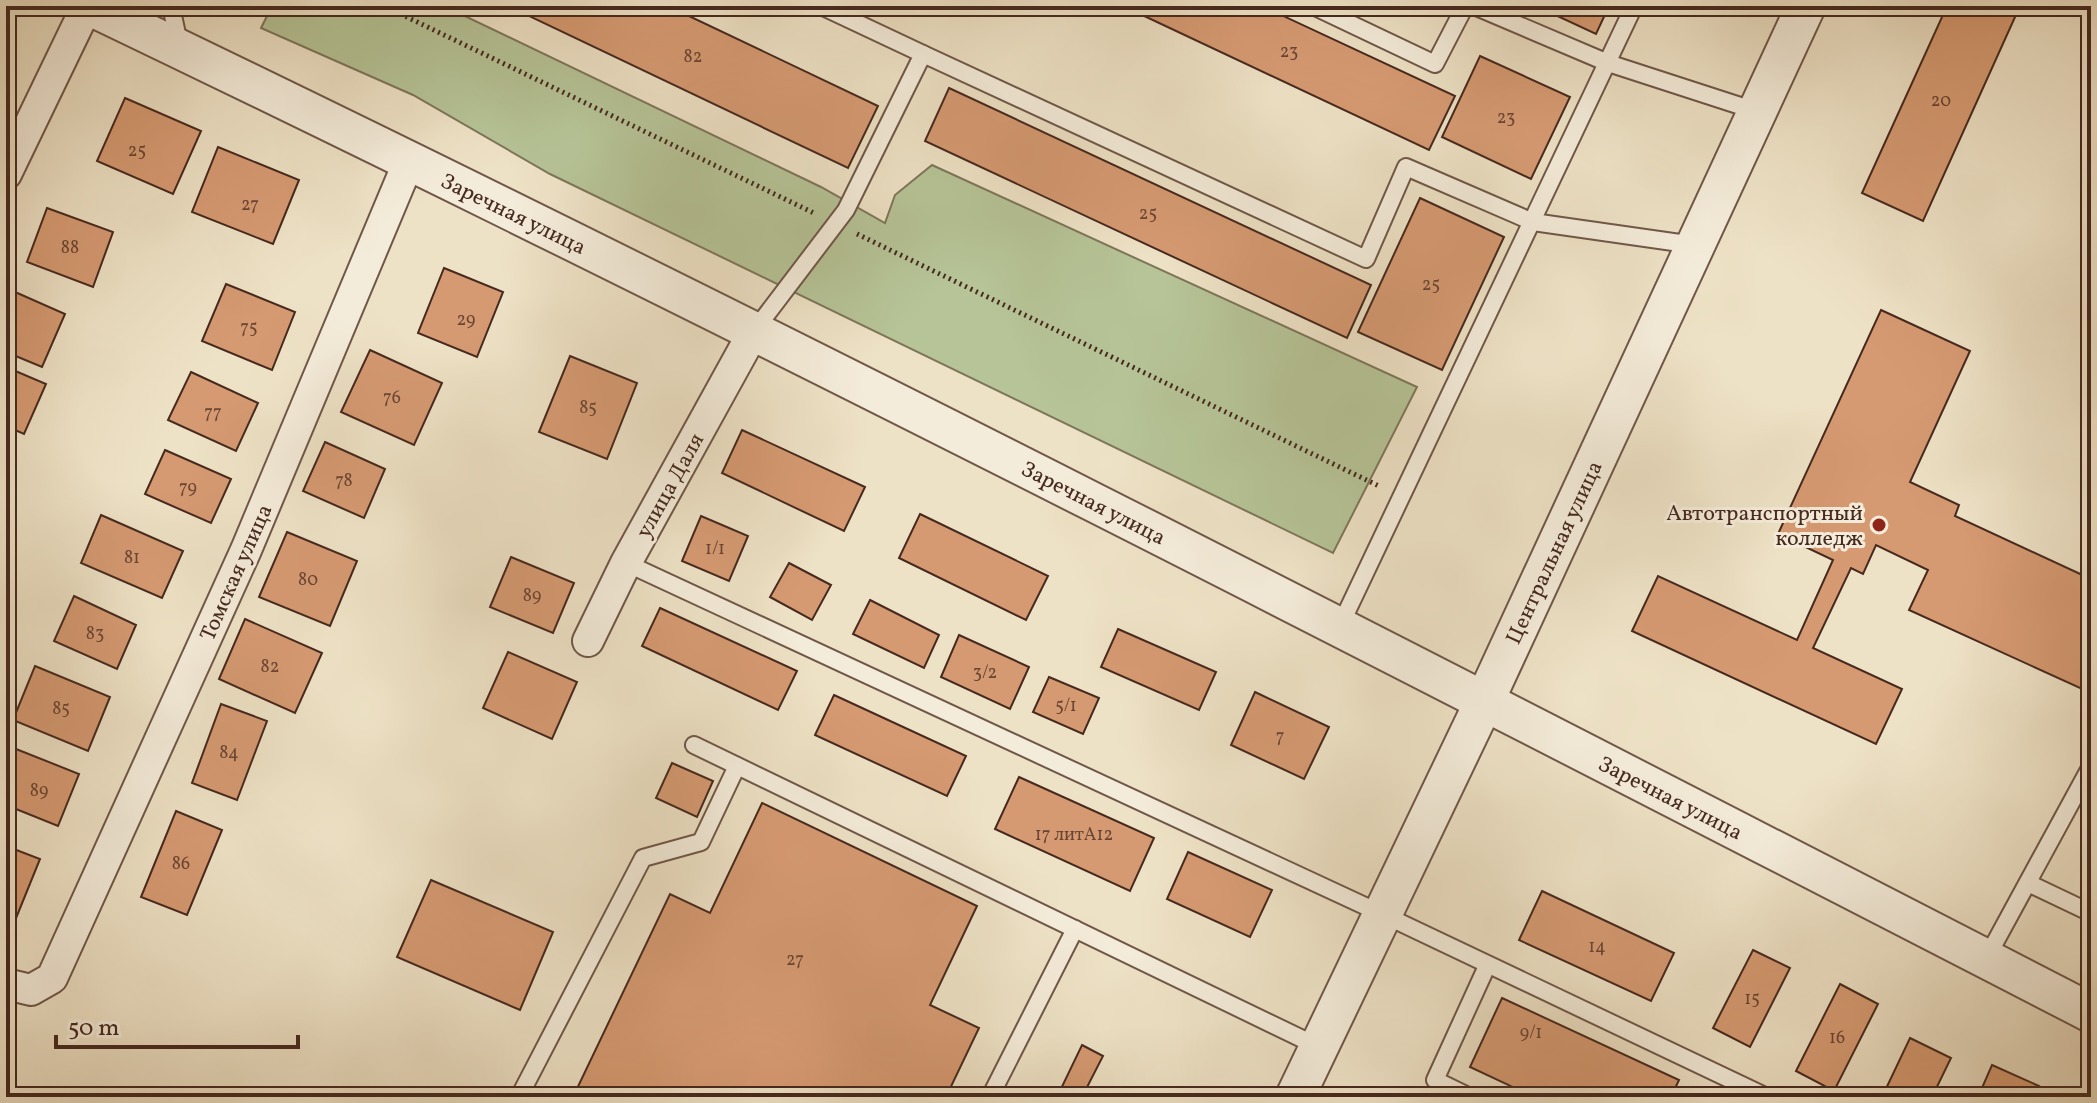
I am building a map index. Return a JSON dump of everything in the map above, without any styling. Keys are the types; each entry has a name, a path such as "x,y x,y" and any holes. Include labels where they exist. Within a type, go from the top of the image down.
{"street":[{"name":"Заречная улица","path":"89,6 754,331 1340,626 2091,1013"},
{"path":"6,174 89,6"},
{"name":"Центральная улица","path":"1295,1097 1380,913 1485,700 1806,6"},
{"name":"Томская улица","path":"6,984 31,990 52,978 246,550 409,161"},
{"name":"улица Даля","path":"588,641 626,563 754,331"}],"lane":[{"path":"171,6 180,49"},
{"path":"821,6 1366,259 1406,167 1533,222 1694,245"},
{"path":"1313,6 1435,64 1465,6"},
{"path":"1474,6 1608,63 1756,111"},
{"path":"1340,626 1634,6"},
{"path":"754,331 836,224 923,54"},
{"path":"626,563 1380,913 1767,1097"},
{"path":"694,745 1319,1047"},
{"path":"519,1097 643,858 701,842 737,766"},
{"path":"1986,959 2091,766"},
{"path":"2028,883 2091,913"},
{"path":"990,1097 1075,929"},
{"path":"1470,1097 1435,1080 1487,966"}],"path":[{"path":"384,6 1401,497"}],"green space":[{"path":"272,6 444,6 821,187 885,223 895,195 932,165 1417,387 1333,553 550,174 413,95 261,28"}],"building":[{"path":"508,6 668,6 878,106 848,168"},
{"path":"1123,6 1262,6 1455,96 1429,150"},
{"path":"1536,6 1609,6 1596,34"},
{"path":"1947,6 2020,6 1923,221 1862,193"},
{"path":"1480,56 1570,97 1531,179 1442,137"},
{"path":"949,88 1371,285 1347,338 925,141"},
{"path":"125,98 201,131 173,194 97,161"},
{"path":"218,147 299,180 273,244 192,212"},
{"path":"1420,198 1504,237 1442,370 1358,332"},
{"path":"47,208 113,232 93,287 27,262"},
{"path":"444,268 503,292 477,357 418,333"},
{"path":"226,284 295,312 272,370 202,341"},
{"path":"6,288 65,314 42,367 6,352"},
{"name":"Автотранспортный колледж","path":"1881,310 1970,351 1910,482 1959,505 1955,516 2091,579 2091,693 1909,610 1928,570 1876,545 1863,574 1851,568 1813,648 1902,689 1876,744 1632,631 1658,576 1797,640 1833,560 1778,534"},
{"path":"370,350 442,383 414,445 341,412"},
{"path":"570,356 637,383 607,459 539,432"},
{"path":"6,367 46,384 24,434 6,426"},
{"path":"191,372 258,403 236,451 168,420"},
{"path":"742,430 865,487 844,531 722,473"},
{"path":"325,442 385,469 364,518 303,491"},
{"path":"165,450 231,479 211,523 145,494"},
{"path":"920,514 1048,576 1026,620 899,558"},
{"path":"101,515 183,551 162,598 81,563"},
{"path":"701,516 748,536 729,581 682,561"},
{"path":"287,532 357,561 330,626 259,597"},
{"path":"511,557 574,583 553,633 490,607"},
{"path":"789,563 831,585 812,620 770,597"},
{"path":"74,596 136,625 117,669 54,641"},
{"path":"870,600 939,635 924,668 853,634"},
{"path":"660,608 797,671 778,710 642,646"},
{"path":"245,619 322,653 295,713 219,679"},
{"path":"1118,629 1216,672 1199,710 1101,667"},
{"path":"959,635 1029,667 1010,709 941,677"},
{"path":"508,652 577,682 552,739 483,708"},
{"path":"35,666 110,697 88,751 13,720"},
{"path":"1049,677 1099,698 1083,734 1033,712"},
{"path":"1255,692 1329,727 1304,779 1231,745"},
{"path":"834,695 966,756 947,796 815,735"},
{"path":"221,704 267,721 237,800 192,783"},
{"path":"11,747 79,774 58,826 6,805 6,758"},
{"path":"672,763 713,781 697,817 656,798"},
{"path":"1019,777 1154,838 1130,891 995,829"},
{"path":"762,803 977,906 930,1005 979,1028 946,1097 573,1097 670,894 710,913"},
{"path":"176,811 222,830 187,915 141,897"},
{"path":"6,846 40,859 10,933 6,932"},
{"path":"1188,852 1272,890 1250,937 1167,899"},
{"path":"431,880 553,932 520,1010 397,957"},
{"path":"1542,891 1674,953 1651,1001 1519,940"},
{"path":"1753,950 1790,968 1750,1047 1713,1028"},
{"path":"1840,984 1878,1004 1834,1091 1796,1071"},
{"path":"1502,998 1679,1080 1671,1097 1534,1097 1470,1067"},
{"path":"1910,1038 1951,1058 1932,1097 1882,1097"},
{"path":"1082,1045 1103,1056 1082,1097 1057,1097"},
{"path":"1992,1065 2039,1086 2034,1097 1978,1097"}],"place":[{"name":"Автотранспортный колледж","path":"1879,525"}]}
